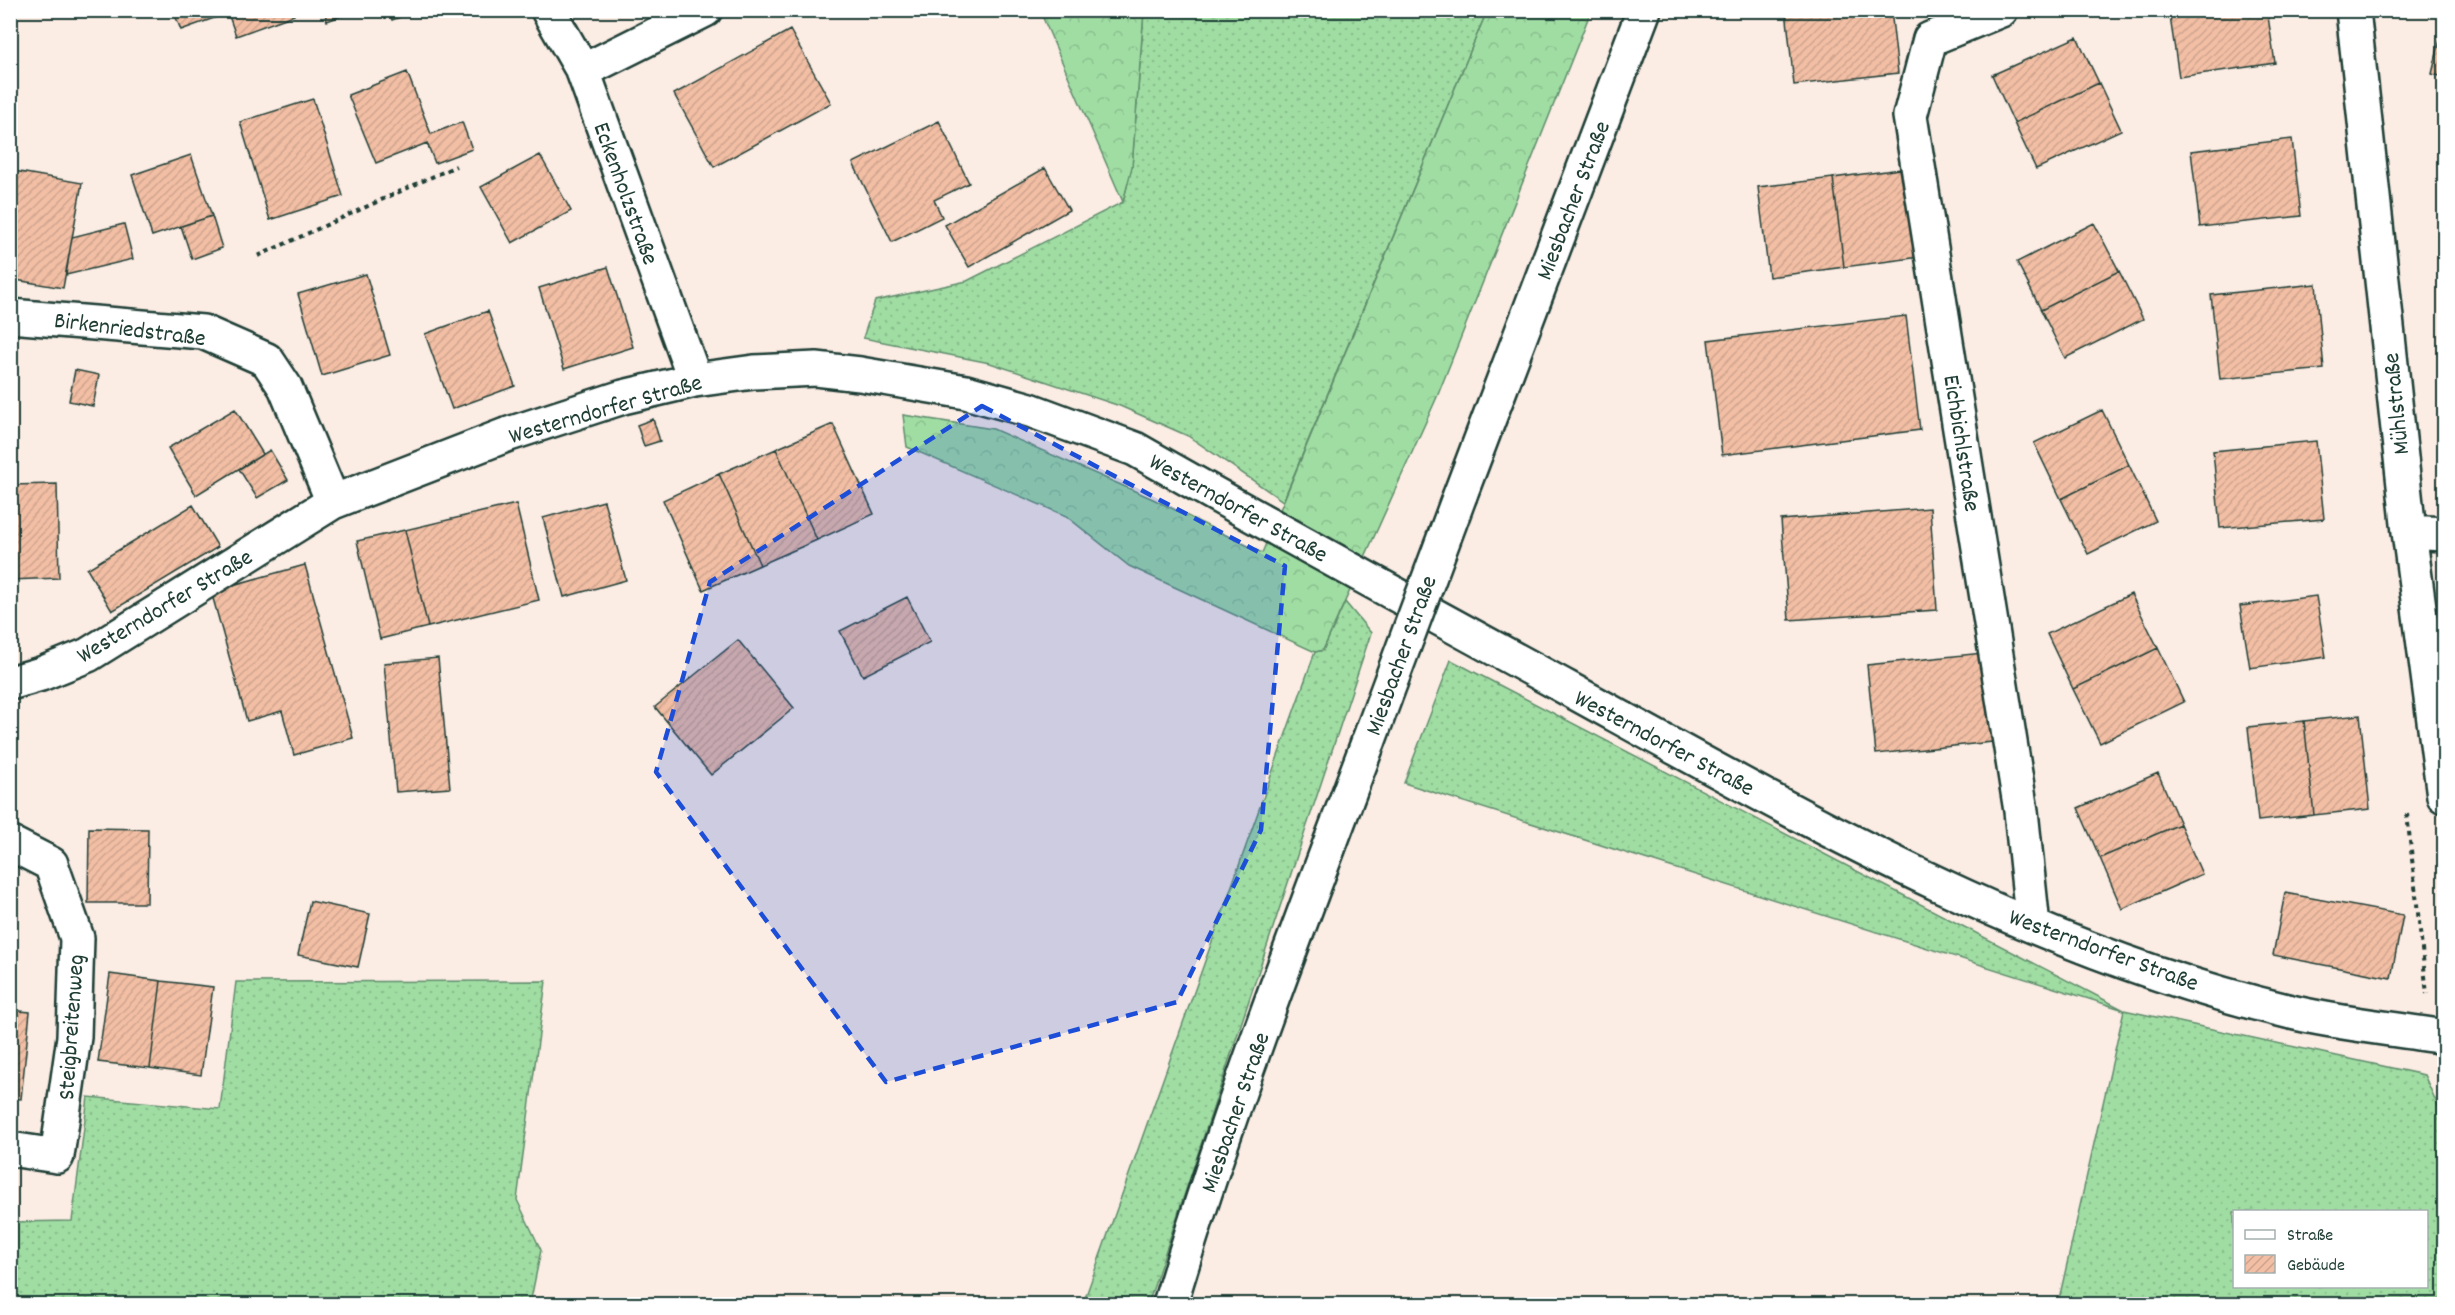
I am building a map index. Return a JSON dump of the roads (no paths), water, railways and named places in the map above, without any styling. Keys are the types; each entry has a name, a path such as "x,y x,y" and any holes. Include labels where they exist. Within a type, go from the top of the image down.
{"street":[{"name":"Eckenholzstraße","path":"548,10 583,71 695,380"},
{"path":"583,71 705,10"},
{"name":"Miesbacher Straße","path":"1170,1305 1188,1245 1294,940 1644,10"},
{"name":"Eichbichlstraße","path":"2001,10 1929,39 1910,116 2021,811 2032,926"},
{"name":"Mühlstraße","path":"2353,10 2409,532 2445,796"},
{"name":"Birkenriedstraße","path":"10,315 203,332 267,360 285,387 333,502"},
{"name":"Westerndorfer Straße","path":"10,683 88,655 333,502 506,435 623,397 695,380 753,372 816,369 860,374 966,392 1030,410 1135,449 1726,776 1915,872 2032,926 2184,982 2288,1012 2445,1037"},
{"path":"2409,532 2445,534"},
{"name":"Steigbreitenweg","path":"10,843 51,864 77,938 74,1037 57,1156 10,1149"}]}
